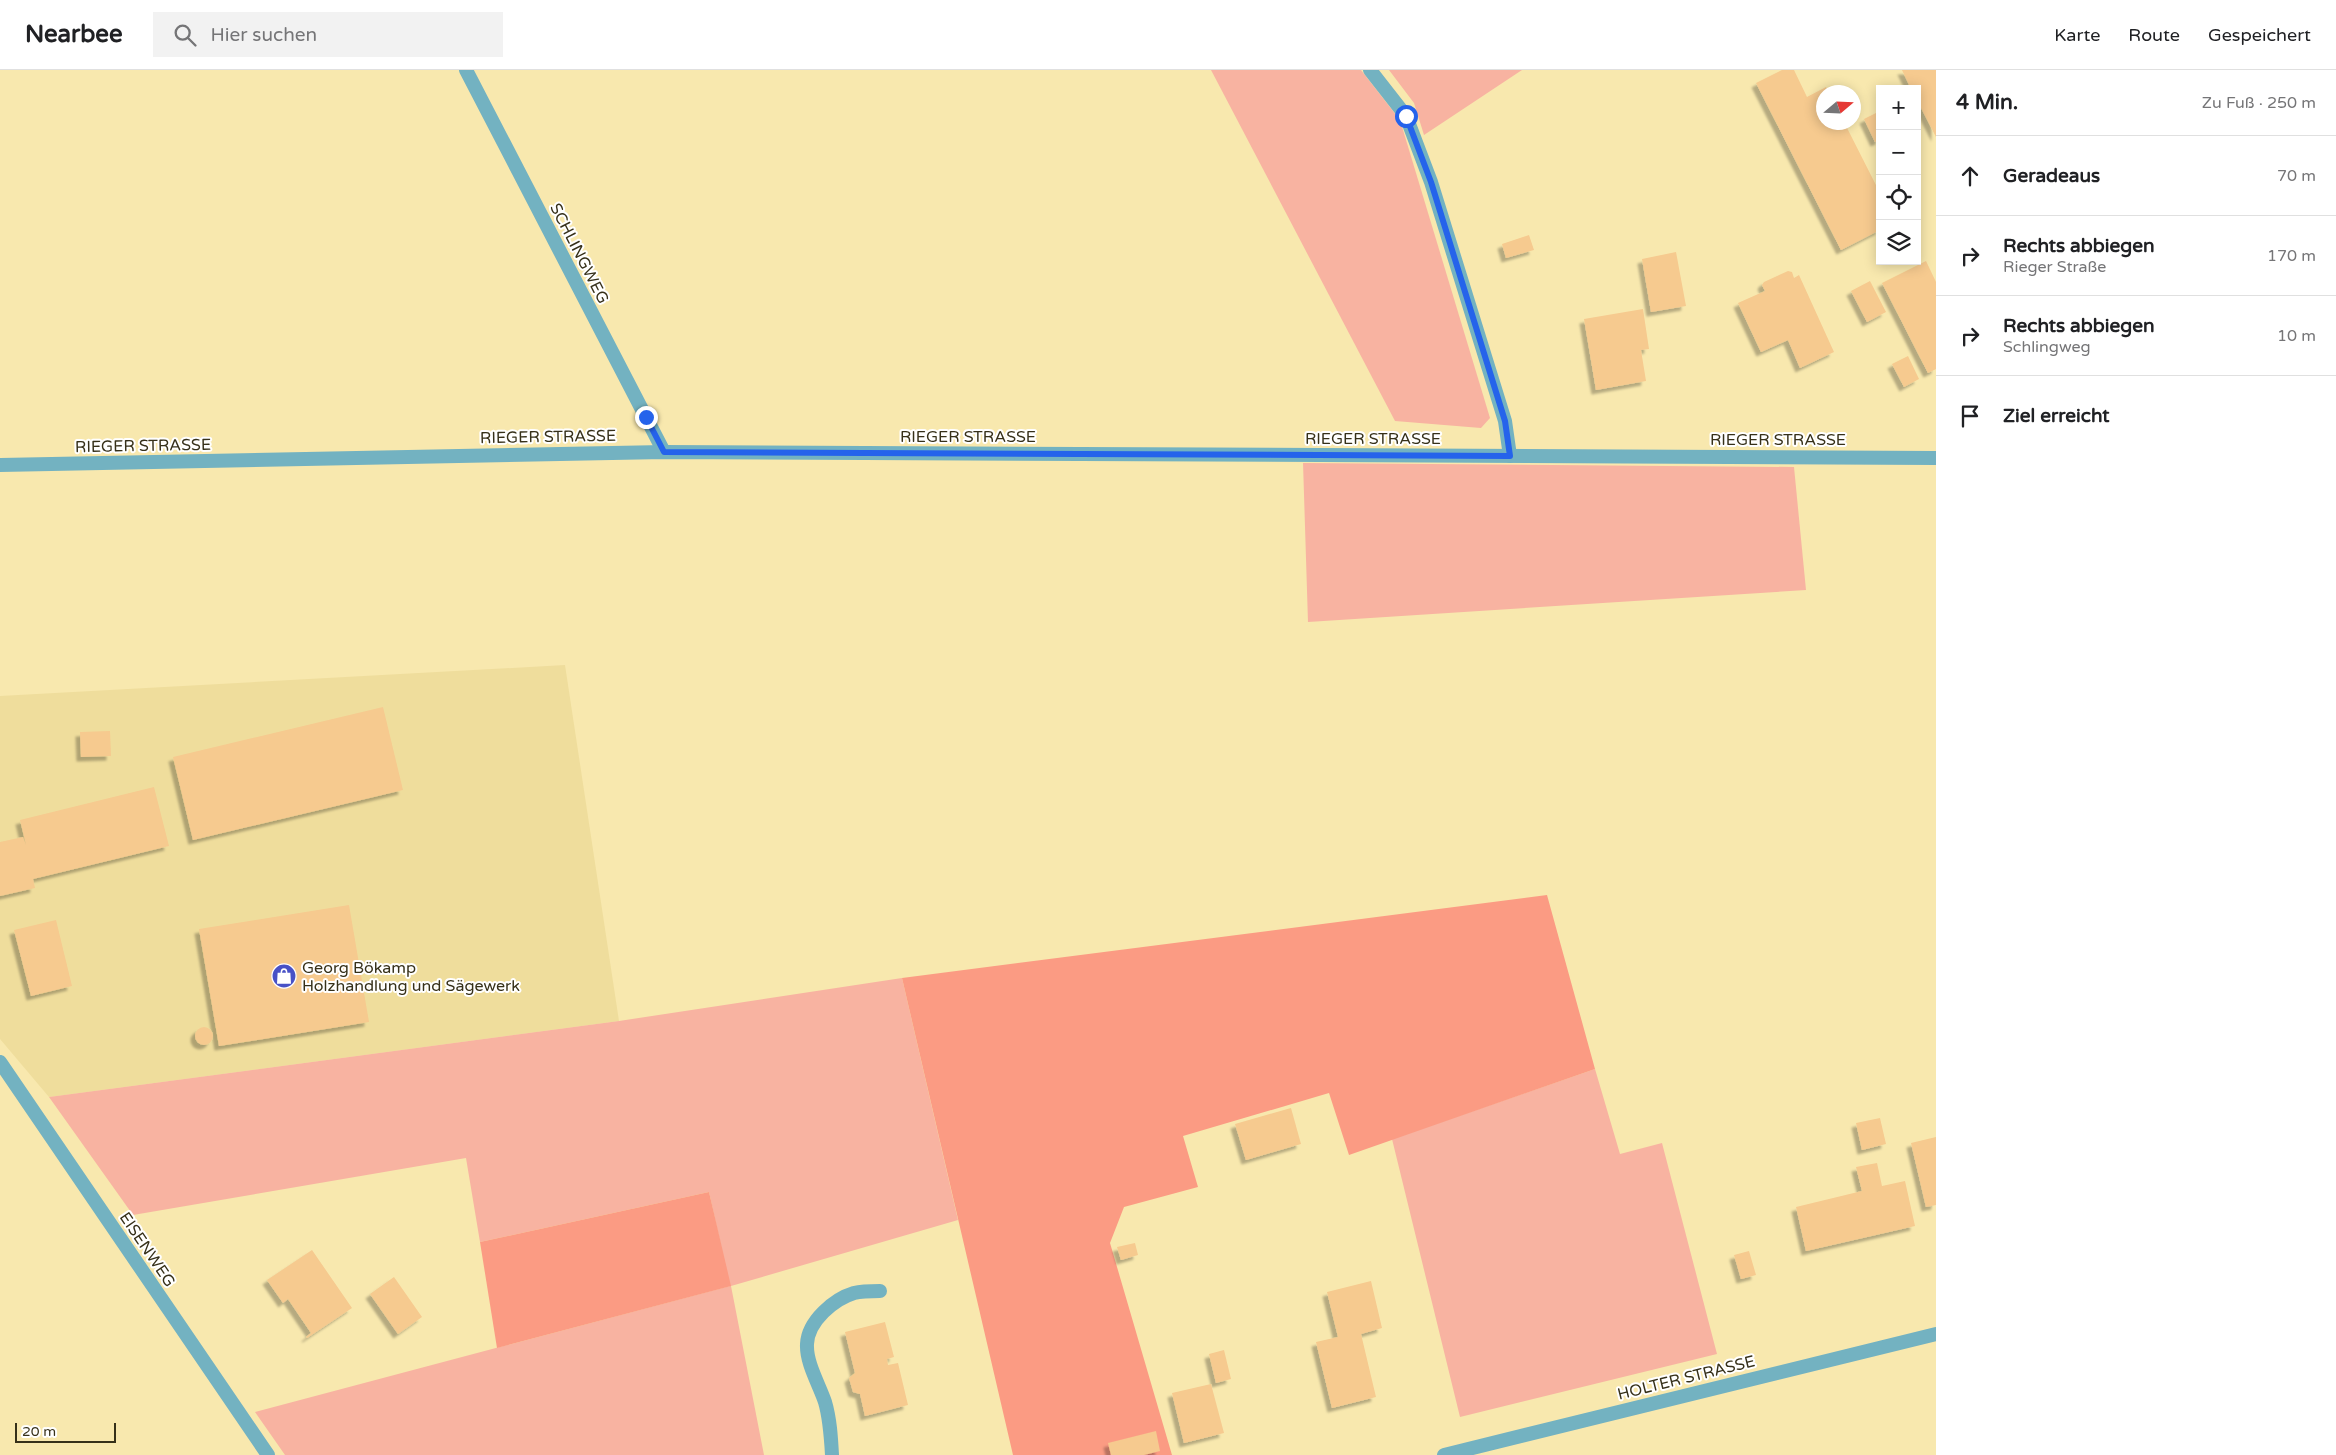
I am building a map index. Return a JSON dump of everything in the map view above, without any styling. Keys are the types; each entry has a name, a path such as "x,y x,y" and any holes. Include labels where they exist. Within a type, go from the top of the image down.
{"street":[{"name":"SCHLINGWEG","path":"466,70 664,452"},
{"path":"1370,70 1406,116 1431,182 1505,421 1510,456"},
{"name":"RIEGER STRASSE","path":"0,465 664,452 1936,458"},
{"name":"EISENWEG","path":"0,1062 268,1455"},
{"path":"832,1455 826,1404 810,1362 807,1344 812,1328 836,1301 855,1292 880,1291"},
{"name":"HOLTER STRASSE","path":"1444,1455 1936,1334"}],"shaded area":[{"path":"1211,70 1361,70 1400,120 1490,418 1481,428 1395,421"},
{"path":"1389,70 1522,70 1424,135 1414,103"},
{"path":"1303,463 1794,467 1806,590 1308,622"},
{"path":"565,665 619,1021 49,1097 0,1039 0,696"},
{"path":"1547,895 1595,1069 1349,1155 1329,1093 1183,1136 1198,1187 1124,1207 1110,1243 1172,1455 1013,1455 902,978"},
{"path":"902,978 958,1220 731,1286 764,1455 285,1455 255,1412 730,1286 709,1192 480,1242 466,1158 133,1215 49,1097 619,1021"},
{"path":"1595,1069 1620,1154 1662,1143 1717,1354 1460,1417 1392,1139"},
{"path":"709,1192 731,1286 497,1348 480,1242"}],"building":[{"path":"1782,70 1794,70 1807,97 1816,92 1816,130 1848,130 1876,185 1876,232 1841,250 1756,83"},
{"path":"1902,70 1936,70 1936,137 1921,108 1921,85 1909,85"},
{"path":"1876,113 1876,142 1875,142 1864,119"},
{"path":"1529,235 1534,250 1506,258 1502,244"},
{"path":"1676,252 1686,306 1651,312 1642,259"},
{"path":"1926,261 1936,282 1936,369 1928,373 1882,283"},
{"path":"1788,271 1792,272 1794,278 1799,275 1834,352 1800,368 1788,340 1761,352 1738,303 1765,291 1762,285 1764,282"},
{"path":"1870,281 1886,312 1867,322 1851,291"},
{"path":"1643,309 1649,349 1641,350 1646,381 1596,390 1584,319"},
{"path":"1908,356 1919,379 1904,387 1892,364"},
{"path":"383,707 403,790 193,840 173,757"},
{"path":"110,731 111,756 81,757 80,732"},
{"path":"154,787 169,846 33,879 35,888 0,896 0,842 23,837 26,845 20,820"},
{"name":"Georg Bökamp Holzhandlung und Sägewerk","path":"349,905 369,1022 219,1046 199,929"},
{"path":"56,920 72,986 31,996 14,930"},
{"path":"200,1027 208,1027 213,1032 211,1043 200,1045 195,1040 195,1032"},
{"path":"1291,1108 1301,1144 1246,1160 1235,1124"},
{"path":"1880,1118 1886,1144 1862,1150 1856,1123"},
{"path":"1936,1137 1936,1205 1926,1207 1911,1143"},
{"path":"1877,1163 1882,1186 1905,1181 1915,1226 1806,1251 1796,1207 1862,1191 1856,1167"},
{"path":"1135,1243 1138,1255 1121,1260 1117,1247"},
{"path":"312,1250 352,1308 307,1338 311,1333 288,1299 283,1303 267,1280"},
{"path":"1749,1251 1756,1275 1741,1279 1734,1255"},
{"path":"394,1277 422,1317 398,1334 370,1294"},
{"path":"1371,1281 1382,1328 1361,1334 1376,1397 1332,1408 1316,1342 1338,1337 1327,1292"},
{"path":"885,1322 894,1357 887,1359 888,1365 898,1363 908,1405 865,1416 860,1394 853,1392 849,1378 855,1373 845,1332"},
{"path":"1224,1350 1231,1379 1216,1383 1209,1354"},
{"path":"1211,1384 1224,1433 1184,1443 1172,1393"},
{"path":"1156,1431 1160,1451 1144,1455 1111,1455 1108,1443"}],"place":[{"name":"Georg Bökamp Holzhandlung und Sägewerk","path":"284,976"}],"route":[{"path":"646,417 664,452 1510,456 1505,421 1431,182 1406,116"}]}
